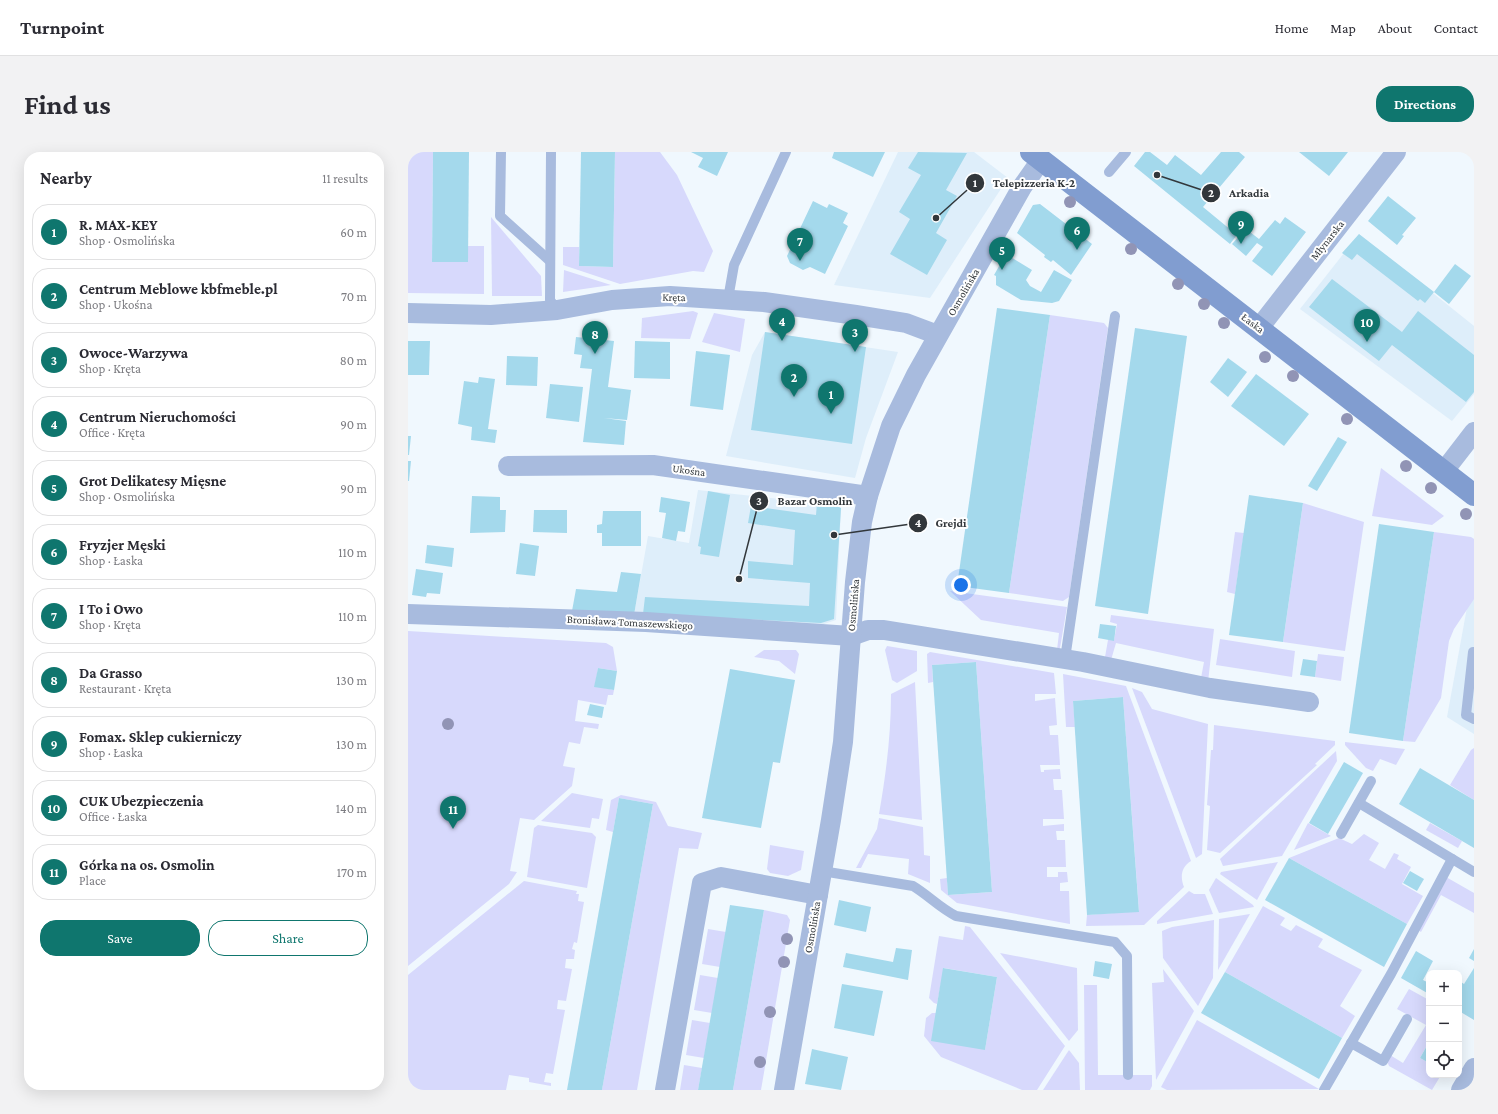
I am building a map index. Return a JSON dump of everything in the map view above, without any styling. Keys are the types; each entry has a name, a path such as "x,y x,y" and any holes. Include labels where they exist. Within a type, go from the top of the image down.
{"street":[{"name":"Młynarska","path":"1259,328 1396,152"},
{"name":"Łaska","path":"1036,156 1154,249 1259,328 1474,495"},
{"name":"Osmolińska","path":"784,1090 843,742 862,522 868,496 891,426 916,375 1022,187 1036,156"},
{"name":"Kręta","path":"408,313 491,315 557,310 612,300 670,296 764,302 906,323 938,335"},
{"path":"1444,471 1474,432"},
{"name":"Ukośna","path":"508,466 653,465 868,496"},
{"name":"Bronisława Tomaszewskiego","path":"408,614 646,622 851,636"},
{"path":"851,636 868,630 884,630 1065,659 1210,688 1309,702"},
{"path":"665,1090 702,884 721,877 818,895"},
{"path":"1461,1090 1474,1068"}],"lane":[{"path":"501,152 500,216 550,261"},
{"path":"551,152 550,300 557,310"},
{"path":"728,299 734,265 786,152"},
{"path":"1109,172 1126,152"},
{"path":"1065,659 1114,316"},
{"path":"1472,652 1466,715 1474,719"},
{"path":"1341,834 1371,781"},
{"path":"1359,803 1474,872"},
{"path":"1324,1090 1391,974 1452,859"},
{"path":"822,871 913,886 926,893 946,911 956,916 1114,942 1127,956 1128,1075"},
{"path":"1351,1043 1383,1061 1407,1019"}],"shaded area":[{"path":"408,152 433,152 432,262 467,262 468,246 484,246 484,294 408,293"},
{"path":"615,152 660,152 677,175 713,251 704,272 693,271 620,284 563,265 563,247 579,247 579,266 613,267"},
{"path":"898,152 974,152 1008,178 930,298 834,285"},
{"path":"491,217 541,276 542,296 492,296"},
{"path":"1359,234 1474,326 1474,394 1452,421 1300,309"},
{"path":"564,270 611,285 563,292"},
{"path":"693,311 698,313 690,339 641,338 642,318"},
{"path":"714,313 745,319 740,352 702,342"},
{"path":"1050,315 1104,323 1108,328 1069,597 1063,601 1009,593"},
{"path":"765,332 898,352 866,438 855,478 726,456 752,355"},
{"path":"1381,468 1444,516 1432,525 1372,516"},
{"path":"698,490 834,505 841,508 836,620 821,625 634,615 648,536 689,543"},
{"path":"1303,503 1364,522 1345,651 1283,642"},
{"path":"1235,532 1244,533 1235,594 1227,592"},
{"path":"1434,532 1471,537 1474,539 1474,599 1454,629 1449,641 1441,698 1415,742 1403,741"},
{"path":"1474,569 1474,734 1447,717"},
{"path":"950,591 1067,607 1060,648 1057,650 1059,633 981,620"},
{"path":"1111,615 1214,629 1208,682 1201,678 1204,662 1116,643 1111,660 1105,657 1108,640 1114,640 1117,624 1110,622"},
{"path":"408,631 606,643 613,647 617,671 598,668 595,686 614,690 613,695 608,695 606,705 578,700 575,721 599,724 598,729 584,727 580,744 569,742 563,766 575,768 572,786 534,820 520,818 510,871 517,872 509,884 408,966"},
{"path":"1220,639 1295,651 1292,677 1216,665"},
{"path":"887,646 917,651 917,671 897,683 892,680 885,650"},
{"path":"764,650 796,650 799,654 795,674 779,661 754,657"},
{"path":"930,652 1054,673 1056,694 1035,694 1035,701 1055,698 1057,725 1049,726 1050,735 1058,735 1060,765 1040,765 1041,772 1044,772 1044,770 1060,769 1061,779 1053,779 1054,790 1062,790 1064,819 1043,819 1043,826 1064,824 1064,831 1056,831 1057,840 1065,840 1066,867 1047,867 1047,877 1058,877 1058,872 1067,872 1068,882 1060,883 1060,891 1069,891 1070,924 957,903 941,890 940,879 947,878 948,895 992,892 976,662 932,665 933,682 928,683 927,654"},
{"path":"1318,654 1344,657 1341,681 1315,677"},
{"path":"1063,674 1126,686 1191,861 1185,866 1182,872 1184,887 1144,925 1086,926 1087,915 1139,911 1123,697 1073,701 1075,727 1066,727"},
{"path":"915,682 922,820 879,814 888,754 891,694"},
{"path":"1132,688 1142,692 1152,709 1208,724 1202,854 1196,858"},
{"path":"1214,725 1335,741 1335,745 1315,764 1317,765 1220,853 1207,850 1210,806 1207,805"},
{"path":"1345,742 1405,749 1396,765 1380,759 1373,771 1366,768 1345,745"},
{"path":"1474,748 1474,800 1450,785 1471,750"},
{"path":"1336,751 1337,761 1282,856 1223,866 1220,859"},
{"path":"572,793 603,799 599,819 592,818 590,828 541,821"},
{"path":"621,795 656,802 668,826 702,833 698,849 679,848 637,1090 602,1090 653,804 619,798 613,832 606,830 611,800"},
{"path":"879,818 923,827 924,855 930,856 930,883 908,874 909,859 868,854 861,868 856,868 877,829"},
{"path":"1308,823 1331,836 1294,850"},
{"path":"1430,823 1462,841 1458,848 1426,830"},
{"path":"538,825 592,833 596,837 587,888 527,877 534,828"},
{"path":"1364,834 1379,843 1369,860 1385,869 1394,853 1399,855 1397,859 1411,867 1402,884 1423,896 1407,924 1289,858 1339,838 1352,844"},
{"path":"770,845 804,851 801,870 788,876 770,873 767,869"},
{"path":"1278,862 1257,900 1220,874 1221,872"},
{"path":"1446,877 1474,893 1474,913 1441,895 1421,932 1417,929"},
{"path":"1216,878 1254,907 1219,913 1209,890"},
{"path":"524,881 577,891 576,894 579,894 578,901 584,902 577,943 574,942 572,949 575,950 574,959 566,959 565,968 572,969 566,1001 558,1000 557,1009 565,1010 553,1074 546,1073 544,1082 551,1083 551,1086 529,1082 529,1078 509,1075 506,1090 408,1090 408,975"},
{"path":"1189,891 1194,894 1205,894 1213,914 1157,924 1157,921"},
{"path":"1263,906 1285,918 1280,925 1291,931 1296,925 1323,939 1318,947 1362,970 1340,1006 1355,1016 1342,1038 1225,972"},
{"path":"764,910 787,915 790,920 761,1090 733,1090"},
{"path":"1250,914 1218,970 1219,919"},
{"path":"1214,920 1213,978 1198,1006 1163,958 1162,931 1172,927"},
{"path":"965,926 970,927 1065,1046 1037,1090 1022,1090 941,1057 924,1036 926,1018 932,1013 936,1013 985,1050 997,977 944,968 937,1004 929,998 939,936 963,940"},
{"path":"708,929 726,932 720,967 702,964"},
{"path":"1000,953 1077,968 1078,1030 1069,1041"},
{"path":"1163,969 1194,1011 1156,1080 1152,983 1164,982"},
{"path":"700,975 718,978 712,1013 694,1010"},
{"path":"1084,985 1097,985 1098,1075 1152,1075 1152,1086 1150,1090 1085,1090"},
{"path":"1409,989 1426,998 1426,1025 1397,1009"},
{"path":"692,1020 710,1023 704,1058 686,1055"},
{"path":"1197,1020 1319,1089 1167,1090 1161,1087"},
{"path":"1426,1025 1426,1047 1420,1058 1426,1061 1426,1078 1439,1078 1432,1090 1389,1066 1387,1061 1390,1055 1403,1063"},
{"path":"1069,1050 1079,1063 1080,1090 1043,1090"},
{"path":"684,1065 702,1068 698,1090 680,1090"}],"building":[{"path":"433,152 469,152 468,262 432,262"},
{"path":"581,152 615,152 613,267 579,266"},
{"path":"691,152 728,152 717,176 698,167 703,158"},
{"path":"834,152 885,152 873,177 832,158"},
{"path":"918,152 967,153 946,190 957,196 936,233 947,240 927,275 890,254 910,219 899,212 921,175 908,168"},
{"path":"1145,152 1150,152 1167,165 1175,155 1201,175 1221,152 1239,152 1245,157 1203,207 1237,235 1230,244 1134,166"},
{"path":"1299,152 1348,152 1329,176"},
{"path":"1388,196 1416,218 1402,235 1404,236 1397,245 1368,221"},
{"path":"813,201 827,208 829,204 848,213 843,223 848,226 825,274 810,267 803,270 790,263 787,256"},
{"path":"1040,204 1092,244 1071,275 1053,260 1051,262 1044,257 1045,255 1017,233 1033,205"},
{"path":"1285,217 1306,232 1272,276 1252,261 1263,247 1257,243 1246,256 1232,244 1242,233 1237,229 1241,225 1259,239 1275,220 1280,224"},
{"path":"1359,234 1434,292 1425,303 1420,299 1418,301 1357,254 1352,260 1342,253"},
{"path":"1006,254 1032,270 1026,280 1030,286 1041,292 1054,270 1072,280 1059,301 1052,303 1021,300 996,285 996,276 994,275"},
{"path":"1455,264 1471,276 1449,304 1434,292"},
{"path":"1332,279 1402,332 1418,311 1474,355 1474,392 1466,402 1392,345 1379,361 1309,307"},
{"path":"997,308 1050,315 1009,593 957,586"},
{"path":"1135,328 1187,336 1148,614 1095,606"},
{"path":"765,332 866,347 852,444 751,430"},
{"path":"576,337 614,341 608,387 631,390 627,420 604,418 626,421 624,445 583,442 592,369 580,368 582,355 574,354"},
{"path":"408,341 430,341 429,375 408,375"},
{"path":"635,341 670,342 670,379 634,378"},
{"path":"696,351 730,355 723,410 690,406"},
{"path":"507,356 538,357 537,386 506,385"},
{"path":"1228,358 1247,372 1228,397 1210,382"},
{"path":"1256,374 1309,414 1284,446 1231,406"},
{"path":"479,377 495,379 488,429 497,430 495,443 471,440 472,427 458,424 464,381 478,383"},
{"path":"550,384 583,387 579,422 546,418"},
{"path":"408,436 411,436 409,455 408,455"},
{"path":"1338,437 1347,442 1317,491 1308,486"},
{"path":"408,461 411,461 409,481 408,481"},
{"path":"708,491 730,495 719,557 700,554 701,547 698,546"},
{"path":"1249,495 1303,503 1283,642 1229,635"},
{"path":"472,496 500,497 500,510 506,510 505,532 470,533"},
{"path":"661,497 690,502 685,532 678,531 676,541 662,538 666,513 659,512"},
{"path":"817,503 835,505 841,508 834,619 821,623 643,614 645,597 809,606 810,583 748,578 748,561 793,565 795,530 748,523 751,506 816,515"},
{"path":"534,510 567,510 567,533 533,532"},
{"path":"603,511 641,511 641,546 602,546 602,533 597,533 597,525 602,524"},
{"path":"1379,524 1434,532 1403,741 1349,733"},
{"path":"520,543 539,546 535,576 516,574"},
{"path":"427,545 454,548 452,567 425,563"},
{"path":"416,569 443,573 440,594 427,593 426,597 412,595"},
{"path":"621,572 641,574 634,615 572,611 576,589 617,592"},
{"path":"1100,624 1116,626 1114,641 1098,638"},
{"path":"1303,659 1317,661 1315,677 1300,675"},
{"path":"976,662 992,892 948,895 932,665"},
{"path":"598,668 617,671 614,690 594,687"},
{"path":"730,669 795,680 780,763 773,762 761,828 702,818"},
{"path":"1123,697 1139,912 1087,915 1073,701"},
{"path":"590,704 604,707 602,718 587,715"},
{"path":"1344,762 1363,773 1328,834 1309,823"},
{"path":"1420,768 1474,800 1474,848 1399,804"},
{"path":"619,798 653,804 602,1090 567,1090"},
{"path":"1289,858 1407,924 1384,967 1265,900"},
{"path":"1410,871 1424,879 1417,891 1403,883"},
{"path":"839,900 871,907 866,932 834,925"},
{"path":"730,905 764,910 733,1090 698,1090"},
{"path":"896,948 912,950 908,980 843,967 846,953 893,962"},
{"path":"1474,949 1474,961 1469,958"},
{"path":"1416,951 1433,961 1428,970 1426,970 1426,974 1423,980 1426,982 1426,992 1401,978"},
{"path":"1095,961 1112,964 1109,979 1093,976"},
{"path":"943,968 997,977 985,1050 931,1041"},
{"path":"1474,968 1474,1020 1462,1013 1462,983 1464,984"},
{"path":"1225,972 1342,1038 1319,1079 1201,1013"},
{"path":"842,984 883,991 874,1036 834,1028"},
{"path":"1426,1047 1426,1061 1420,1058"},
{"path":"812,1049 848,1057 841,1090 805,1084"}],"place":[{"name":"Arkadia","path":"1157,175"},
{"name":"Telepizzeria K-2","path":"936,218"},
{"name":"Fomax. Sklep cukierniczy","path":"1241,244"},
{"name":"Fryzjer Męski","path":"1077,250"},
{"name":"I To i Owo","path":"800,261"},
{"name":"Grot Delikatesy Mięsne","path":"1002,270"},
{"name":"Centrum Nieruchomości","path":"782,341"},
{"name":"CUK Ubezpieczenia","path":"1367,342"},
{"name":"Owoce-Warzywa","path":"855,352"},
{"name":"Da Grasso","path":"595,354"},
{"name":"Centrum Meblowe kbfmeble.pl","path":"794,397"},
{"name":"R. MAX-KEY","path":"831,414"},
{"name":"Grejdi","path":"834,535"},
{"name":"Bazar Osmolin","path":"739,579"},
{"name":"Górka na os. Osmolin","path":"453,829"}]}
